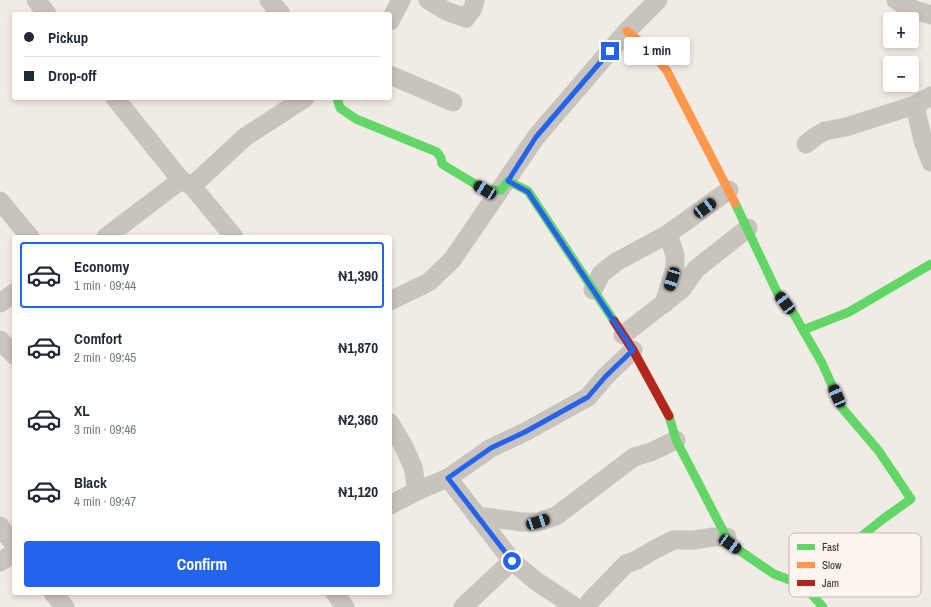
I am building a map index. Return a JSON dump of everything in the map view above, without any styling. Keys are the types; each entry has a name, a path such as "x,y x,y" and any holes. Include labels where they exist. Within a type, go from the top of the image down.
{"street":[{"path":"36,0 46,12"},
{"path":"269,0 279,12"},
{"path":"392,16 401,0"},
{"path":"428,0 446,10 466,18 473,8 475,0"},
{"path":"392,300 429,282 452,260 508,181 536,137 626,31 658,0"},
{"path":"896,0 909,8 931,15"},
{"path":"626,31 651,51 667,71 748,228 777,292 794,314 822,363 842,408 878,450 911,499 866,533"},
{"path":"392,76 453,102"},
{"path":"117,100 232,235"},
{"path":"111,234 187,183 245,137 302,100"},
{"path":"337,100 340,108 356,119 437,152 441,158 442,164 485,190 501,190 508,181"},
{"path":"806,144 825,131 846,127 923,101 923,141 931,162"},
{"path":"508,181 528,192 628,343 670,418 676,440 730,544 774,574 789,580"},
{"path":"593,290 601,274 616,262 668,234 729,190"},
{"path":"0,201 28,235"},
{"path":"392,504 417,490 448,478 491,448 525,432 588,397 605,377 628,343 664,304 682,289 696,269 748,228"},
{"path":"664,304 675,267 675,255 668,234"},
{"path":"803,330 849,312 931,264"},
{"path":"0,303 12,294"},
{"path":"0,340 12,354"},
{"path":"0,362 12,357"},
{"path":"392,426 404,445 413,466 417,490"},
{"path":"477,516 522,522 538,522 556,516 634,457 651,452 676,440"},
{"path":"448,478 512,561 536,581 575,607"},
{"path":"0,526 12,541"},
{"path":"588,607 590,601 626,564 637,560 673,540 727,537"},
{"path":"0,562 12,554"},
{"path":"463,607 512,561"},
{"path":"55,595 65,607"},
{"path":"336,595 345,607"},
{"path":"814,597 823,607"}],"traffic: fast":[{"path":"338,100 340,108 356,119 437,152 441,158 442,164 485,190 501,190 508,181 528,191 614,321"},
{"path":"735,203 777,292 794,314 803,330 849,312 931,264"},
{"path":"803,330 822,363 842,408 878,450 911,499 866,533"},
{"path":"669,416 676,440 730,544 774,574 789,580"},
{"path":"814,597 823,607"}],"traffic: slow":[{"path":"627,31 651,51 667,71 735,203"}],"traffic: jam":[{"path":"614,321 633,350 669,416"}],"route":[{"path":"512,561 448,478 491,448 525,432 588,397 605,377 633,350 528,192 508,181 536,137 610,51"}]}
